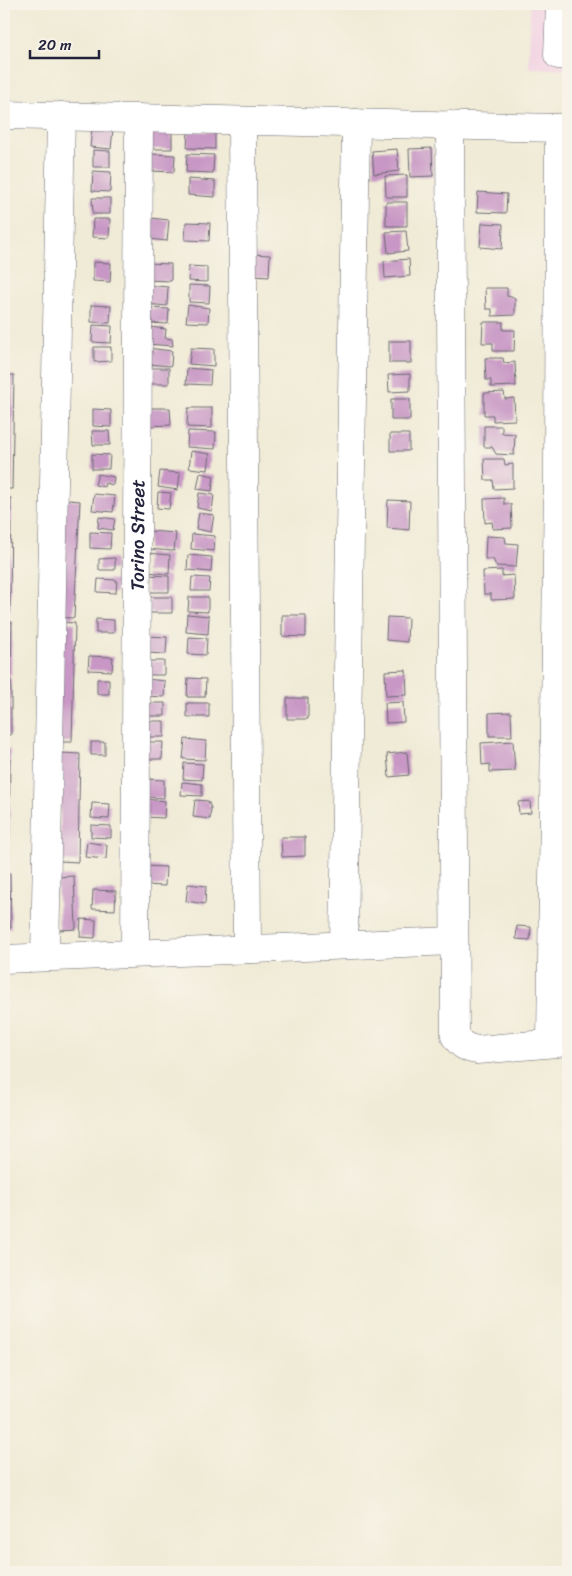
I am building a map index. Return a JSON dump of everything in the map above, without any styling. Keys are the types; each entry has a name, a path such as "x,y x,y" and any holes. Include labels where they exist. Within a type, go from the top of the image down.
{"street":[{"path":"560,4 558,55 568,55"},
{"path":"4,115 242,120 450,125 559,128 563,478 560,1042 477,1050 468,1049 460,1044 455,1036 454,1026 450,125"},
{"path":"45,957 61,116"},
{"name":"Torino Street","path":"135,953 139,118"},
{"path":"242,120 247,949"},
{"path":"344,945 356,123"},
{"path":"4,958 454,941"}],"shaded area":[{"path":"530,4 568,4 568,70 529,68"}],"building":[{"path":"92,128 113,129 111,149 90,147"},
{"path":"148,131 172,131 172,149 148,149"},
{"path":"188,131 215,132 215,149 187,148"},
{"path":"432,148 433,176 410,177 409,149"},
{"path":"397,149 399,171 374,174 372,151"},
{"path":"93,150 110,151 110,167 93,167"},
{"path":"149,154 175,155 174,172 149,171"},
{"path":"187,154 214,155 213,173 186,172"},
{"path":"93,171 111,172 110,192 92,191"},
{"path":"407,175 407,197 386,197 385,176"},
{"path":"188,179 215,181 215,197 188,195"},
{"path":"478,192 507,194 506,213 477,212"},
{"path":"92,198 110,198 110,214 93,214"},
{"path":"386,202 407,202 407,226 386,226"},
{"path":"150,218 169,220 167,241 148,239"},
{"path":"93,219 110,219 109,238 92,237"},
{"path":"186,222 210,223 209,241 185,240"},
{"path":"482,223 503,224 502,249 480,247"},
{"path":"406,231 408,251 388,253 386,232"},
{"path":"252,254 270,255 269,277 251,276"},
{"path":"409,259 410,276 385,278 384,261"},
{"path":"93,262 111,263 110,282 93,281"},
{"path":"147,263 171,264 171,281 146,280"},
{"path":"189,266 207,267 207,282 188,281"},
{"path":"146,285 168,287 167,306 145,304"},
{"path":"189,285 210,286 209,303 189,302"},
{"path":"485,288 507,288 507,296 515,298 515,315 492,316 492,309 486,309"},
{"path":"91,305 111,306 110,323 91,322"},
{"path":"188,305 209,308 208,323 186,322"},
{"path":"147,308 169,309 168,324 147,323"},
{"path":"483,322 503,322 503,330 515,330 514,351 493,351 493,343 482,343"},
{"path":"93,325 112,326 111,343 92,342"},
{"path":"150,327 166,329 165,338 172,339 173,346 148,344"},
{"path":"389,341 411,341 411,363 389,363"},
{"path":"94,347 111,347 111,361 94,362"},
{"path":"147,348 172,351 171,366 146,364"},
{"path":"191,348 214,349 214,366 189,364"},
{"path":"485,358 503,358 504,363 515,362 516,386 491,387 491,380 486,380"},
{"path":"148,368 169,368 169,384 148,384"},
{"path":"187,368 211,370 210,385 186,384"},
{"path":"410,374 410,391 389,392 388,375"},
{"path":"4,375 14,375 12,489 4,489"},
{"path":"504,392 505,399 514,398 515,420 493,421 493,415 484,415 484,393"},
{"path":"391,399 410,399 410,420 391,420"},
{"path":"148,408 170,408 171,425 149,426"},
{"path":"188,408 212,408 212,428 187,427"},
{"path":"93,409 111,410 111,427 93,426"},
{"path":"484,426 502,426 502,433 515,434 514,455 496,454 492,447 484,447"},
{"path":"92,431 109,431 110,445 93,445"},
{"path":"188,431 216,432 215,449 187,447"},
{"path":"390,434 409,434 409,451 390,451"},
{"path":"191,451 210,454 208,470 189,468"},
{"path":"92,454 110,455 109,469 92,469"},
{"path":"484,459 504,459 505,465 513,464 513,488 494,489 493,480 485,480"},
{"path":"160,471 180,473 178,490 158,487"},
{"path":"200,473 214,476 212,491 197,489"},
{"path":"98,474 114,477 113,485 105,483 104,487 95,485"},
{"path":"158,492 171,493 169,509 157,508"},
{"path":"199,493 214,495 212,511 197,508"},
{"path":"94,494 115,496 113,512 92,510"},
{"path":"4,498 11,498 10,612 4,611"},
{"path":"504,498 504,504 511,504 512,528 493,529 492,522 485,523 484,499"},
{"path":"58,499 80,501 74,618 52,617"},
{"path":"388,500 410,501 409,530 387,528"},
{"path":"199,513 214,515 211,532 196,529"},
{"path":"99,517 115,519 113,530 98,528"},
{"path":"149,531 176,533 174,551 148,549"},
{"path":"90,532 111,533 110,549 90,548"},
{"path":"192,534 215,536 214,551 191,549"},
{"path":"486,536 505,537 506,543 518,544 516,567 496,566 493,559 485,559"},
{"path":"147,553 170,555 169,574 146,572"},
{"path":"188,555 212,557 211,572 187,570"},
{"path":"115,558 115,570 99,570 99,559"},
{"path":"502,570 502,576 514,575 515,599 491,600 491,594 484,594 483,571"},
{"path":"147,575 169,576 169,592 147,592"},
{"path":"192,577 210,578 209,591 191,591"},
{"path":"98,579 117,580 116,593 97,592"},
{"path":"149,597 172,597 172,613 149,613"},
{"path":"189,597 208,597 208,612 188,611"},
{"path":"187,614 209,616 208,634 186,632"},
{"path":"282,615 306,615 306,637 282,636"},
{"path":"387,617 408,618 407,642 386,640"},
{"path":"96,619 114,620 114,633 96,633"},
{"path":"4,621 12,622 11,675 4,675"},
{"path":"54,622 75,623 72,742 51,742"},
{"path":"147,636 167,637 166,654 146,653"},
{"path":"189,637 207,638 206,655 188,654"},
{"path":"89,656 113,657 112,671 88,670"},
{"path":"145,661 164,661 164,675 145,675"},
{"path":"406,670 407,695 386,696 385,671"},
{"path":"188,678 206,679 205,697 187,697"},
{"path":"4,679 11,679 11,735 4,735"},
{"path":"97,679 109,679 109,694 97,694"},
{"path":"146,679 165,681 164,697 145,696"},
{"path":"287,698 308,698 308,719 287,719"},
{"path":"403,702 404,722 386,723 385,703"},
{"path":"146,703 165,703 165,716 146,716"},
{"path":"187,703 209,703 209,717 187,717"},
{"path":"511,712 512,736 489,736 489,713"},
{"path":"142,721 164,721 164,737 142,737"},
{"path":"185,739 206,741 205,760 183,759"},
{"path":"513,741 515,771 490,772 490,764 482,765 481,743"},
{"path":"91,742 105,742 105,755 91,755"},
{"path":"142,742 163,742 162,759 142,759"},
{"path":"4,749 10,749 9,860 4,860"},
{"path":"407,752 409,775 389,777 387,754"},
{"path":"61,753 80,754 78,862 60,861"},
{"path":"184,763 203,764 202,780 183,779"},
{"path":"145,779 164,780 164,798 145,797"},
{"path":"182,782 202,784 202,796 181,795"},
{"path":"145,799 165,801 164,818 144,817"},
{"path":"195,800 208,801 211,808 210,819 193,817"},
{"path":"530,801 531,813 519,814 518,802"},
{"path":"92,803 110,804 109,819 91,818"},
{"path":"91,825 111,826 111,838 91,837"},
{"path":"281,837 305,837 305,856 282,857"},
{"path":"87,842 107,845 106,859 85,857"},
{"path":"144,866 166,867 165,886 143,885"},
{"path":"4,873 10,873 11,928 4,928"},
{"path":"74,876 76,929 59,930 57,877"},
{"path":"188,884 206,886 205,904 186,901"},
{"path":"93,890 116,891 115,910 92,909"},
{"path":"81,919 96,920 95,938 80,937"},
{"path":"517,926 531,927 530,940 516,939"}]}
